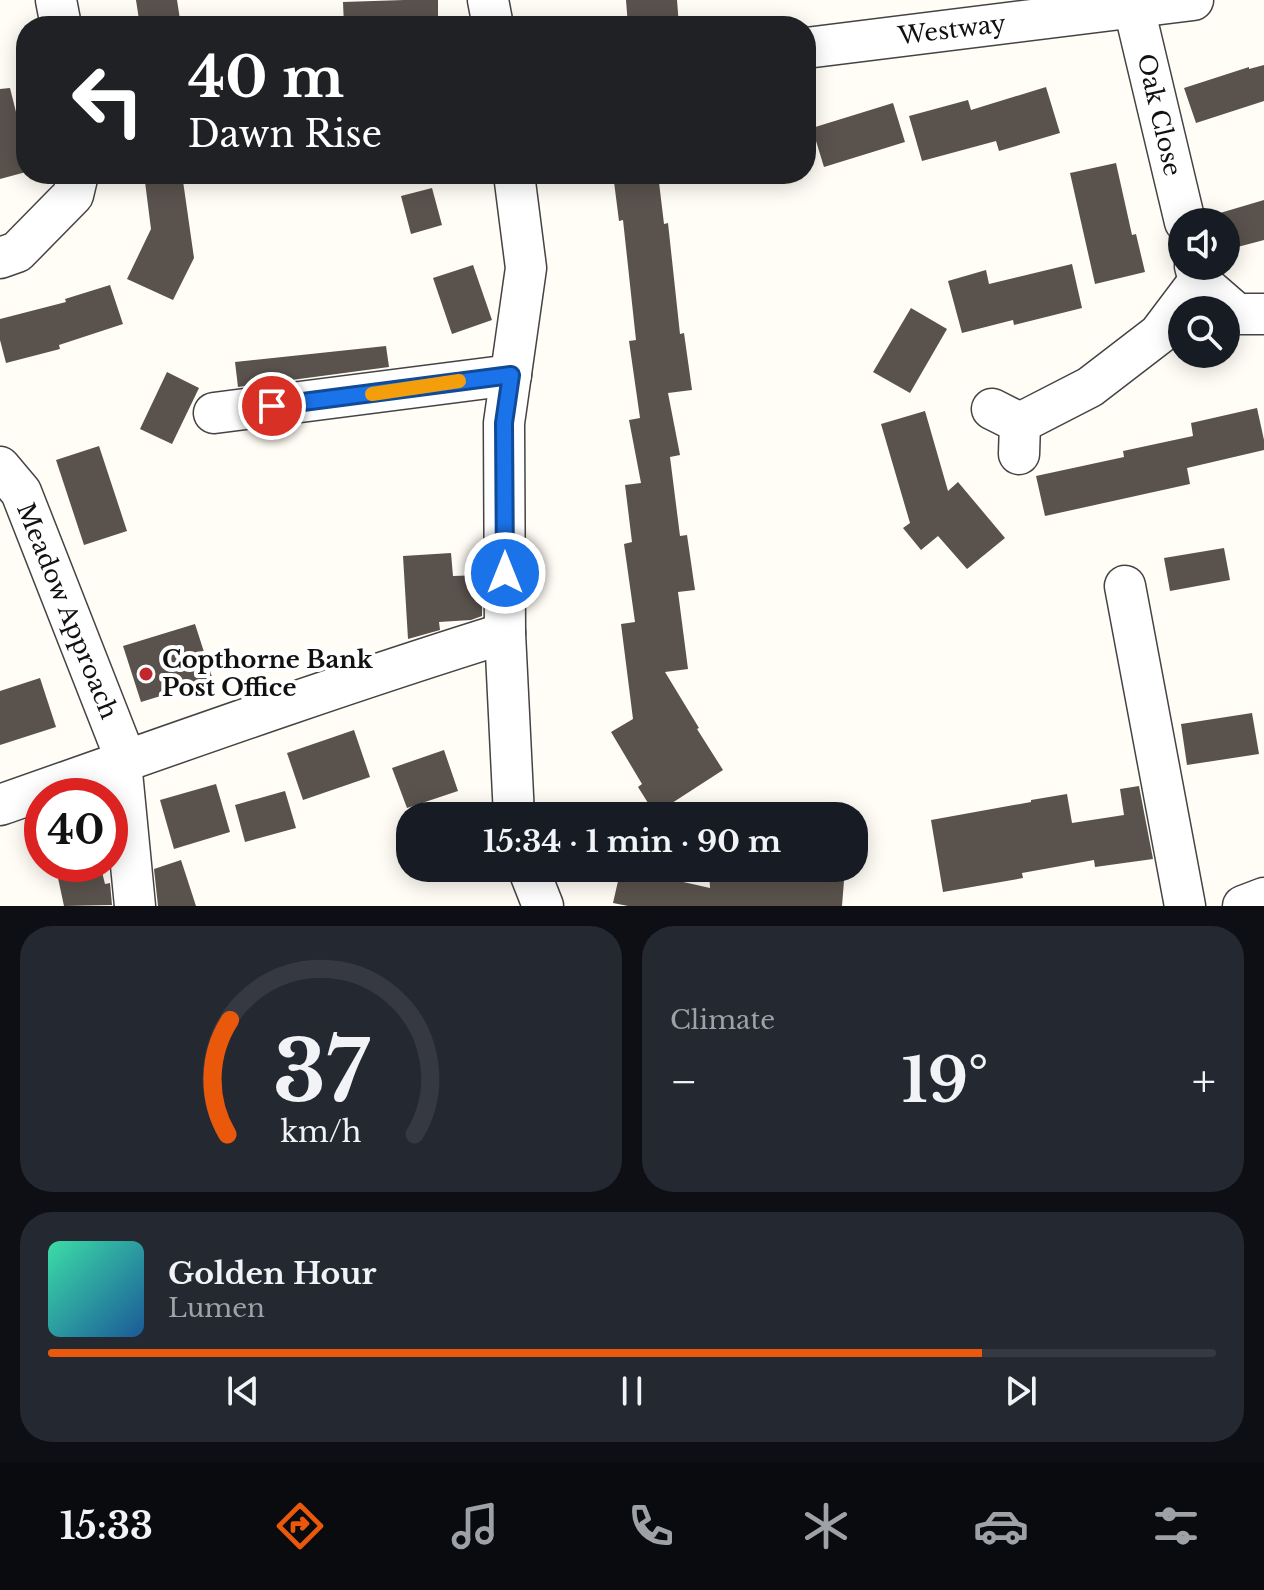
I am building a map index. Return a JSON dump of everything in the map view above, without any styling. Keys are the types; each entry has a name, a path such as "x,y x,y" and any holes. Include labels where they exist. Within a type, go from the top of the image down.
{"street":[{"name":"Westway","path":"816,46 964,14 1134,8 1193,0"},
{"name":"Oak Close","path":"1134,8 1182,208"},
{"path":"0,258 17,252 73,195 76,184"},
{"path":"513,802 505,633 504,423 526,268 515,184"},
{"path":"1010,429 1090,387 1159,334 1193,280"},
{"path":"1204,280 1237,314 1264,314"},
{"path":"214,413 511,375"},
{"name":"Meadow Approach","path":"0,467 21,492 124,761 135,906"},
{"path":"1125,586 1185,906"},
{"path":"0,805 505,633"},
{"path":"534,882 543,906"},
{"path":"1243,906 1264,898"}],"building":[{"path":"136,0 177,0 179,16 138,16"},
{"path":"438,0 438,16 344,16 343,2"},
{"path":"626,0 677,0 678,16 627,16"},
{"path":"1264,65 1264,101 1196,123 1184,88"},
{"path":"1046,87 1060,133 999,151 996,141 922,161 909,116 968,100 971,110"},
{"path":"10,88 16,112 16,175 0,179 0,89"},
{"path":"893,103 905,142 824,167 816,141 816,127"},
{"path":"1116,163 1132,235 1136,234 1145,272 1095,284 1070,173"},
{"path":"145,184 183,184 194,258 173,300 127,279 151,229"},
{"path":"614,184 659,184 664,224 668,223 680,334 684,333 692,390 668,393 680,455 670,457 680,536 687,535 695,590 678,592 688,669 665,672 723,770 674,802 647,802 638,787 642,784 611,732 633,719 621,624 635,622 624,544 632,542 625,485 641,483 629,420 640,418 629,341 636,340 623,220 619,221"},
{"path":"432,188 442,225 411,234 401,196"},
{"path":"1264,200 1264,240 1240,246 1240,208 1237,208"},
{"path":"1072,264 1082,308 1014,325 1013,320 962,333 948,281 986,270 989,284"},
{"path":"473,265 492,320 452,334 433,278"},
{"path":"110,285 123,324 59,345 60,349 6,363 0,340 0,319 66,302 65,299"},
{"path":"911,308 947,329 910,393 873,372"},
{"path":"386,346 389,367 238,387 235,362"},
{"path":"167,372 199,388 172,444 140,429"},
{"path":"1257,408 1264,450 1187,468 1190,484 1045,516 1036,476 1124,457 1123,451 1193,436 1191,423"},
{"path":"925,411 948,491 958,482 1005,538 967,569 938,536 921,550 903,528 910,523 881,424"},
{"path":"99,446 127,531 84,545 56,460"},
{"path":"1224,548 1230,580 1170,591 1164,558"},
{"path":"451,553 453,576 482,575 482,616 471,620 439,622 440,630 408,639 403,556"},
{"path":"195,624 213,680 141,702 123,646"},
{"path":"40,678 56,727 0,745 0,691"},
{"path":"1252,713 1259,754 1187,765 1181,724"},
{"path":"354,730 370,777 303,800 287,753"},
{"path":"444,750 458,791 425,802 405,802 392,768"},
{"path":"216,784 230,832 174,849 160,800"},
{"path":"1139,786 1153,859 1095,867 1094,860 1022,873 1023,878 943,892 931,820 1067,794 1072,823 1124,815 1120,789"},
{"path":"285,791 296,828 245,842 235,805"},
{"path":"181,860 196,906 158,906 154,869"},
{"path":"59,882 110,883 112,905 64,906"},
{"path":"618,882 683,882 710,888 710,882 844,882 842,906 628,906 613,903"}],"slow traffic":[{"path":"372,394 459,381"}],"place":[{"name":"Copthorne Bank Post Office","path":"146,674"}],"route":[{"path":"272,406 511,375 504,423 505,573"}]}
